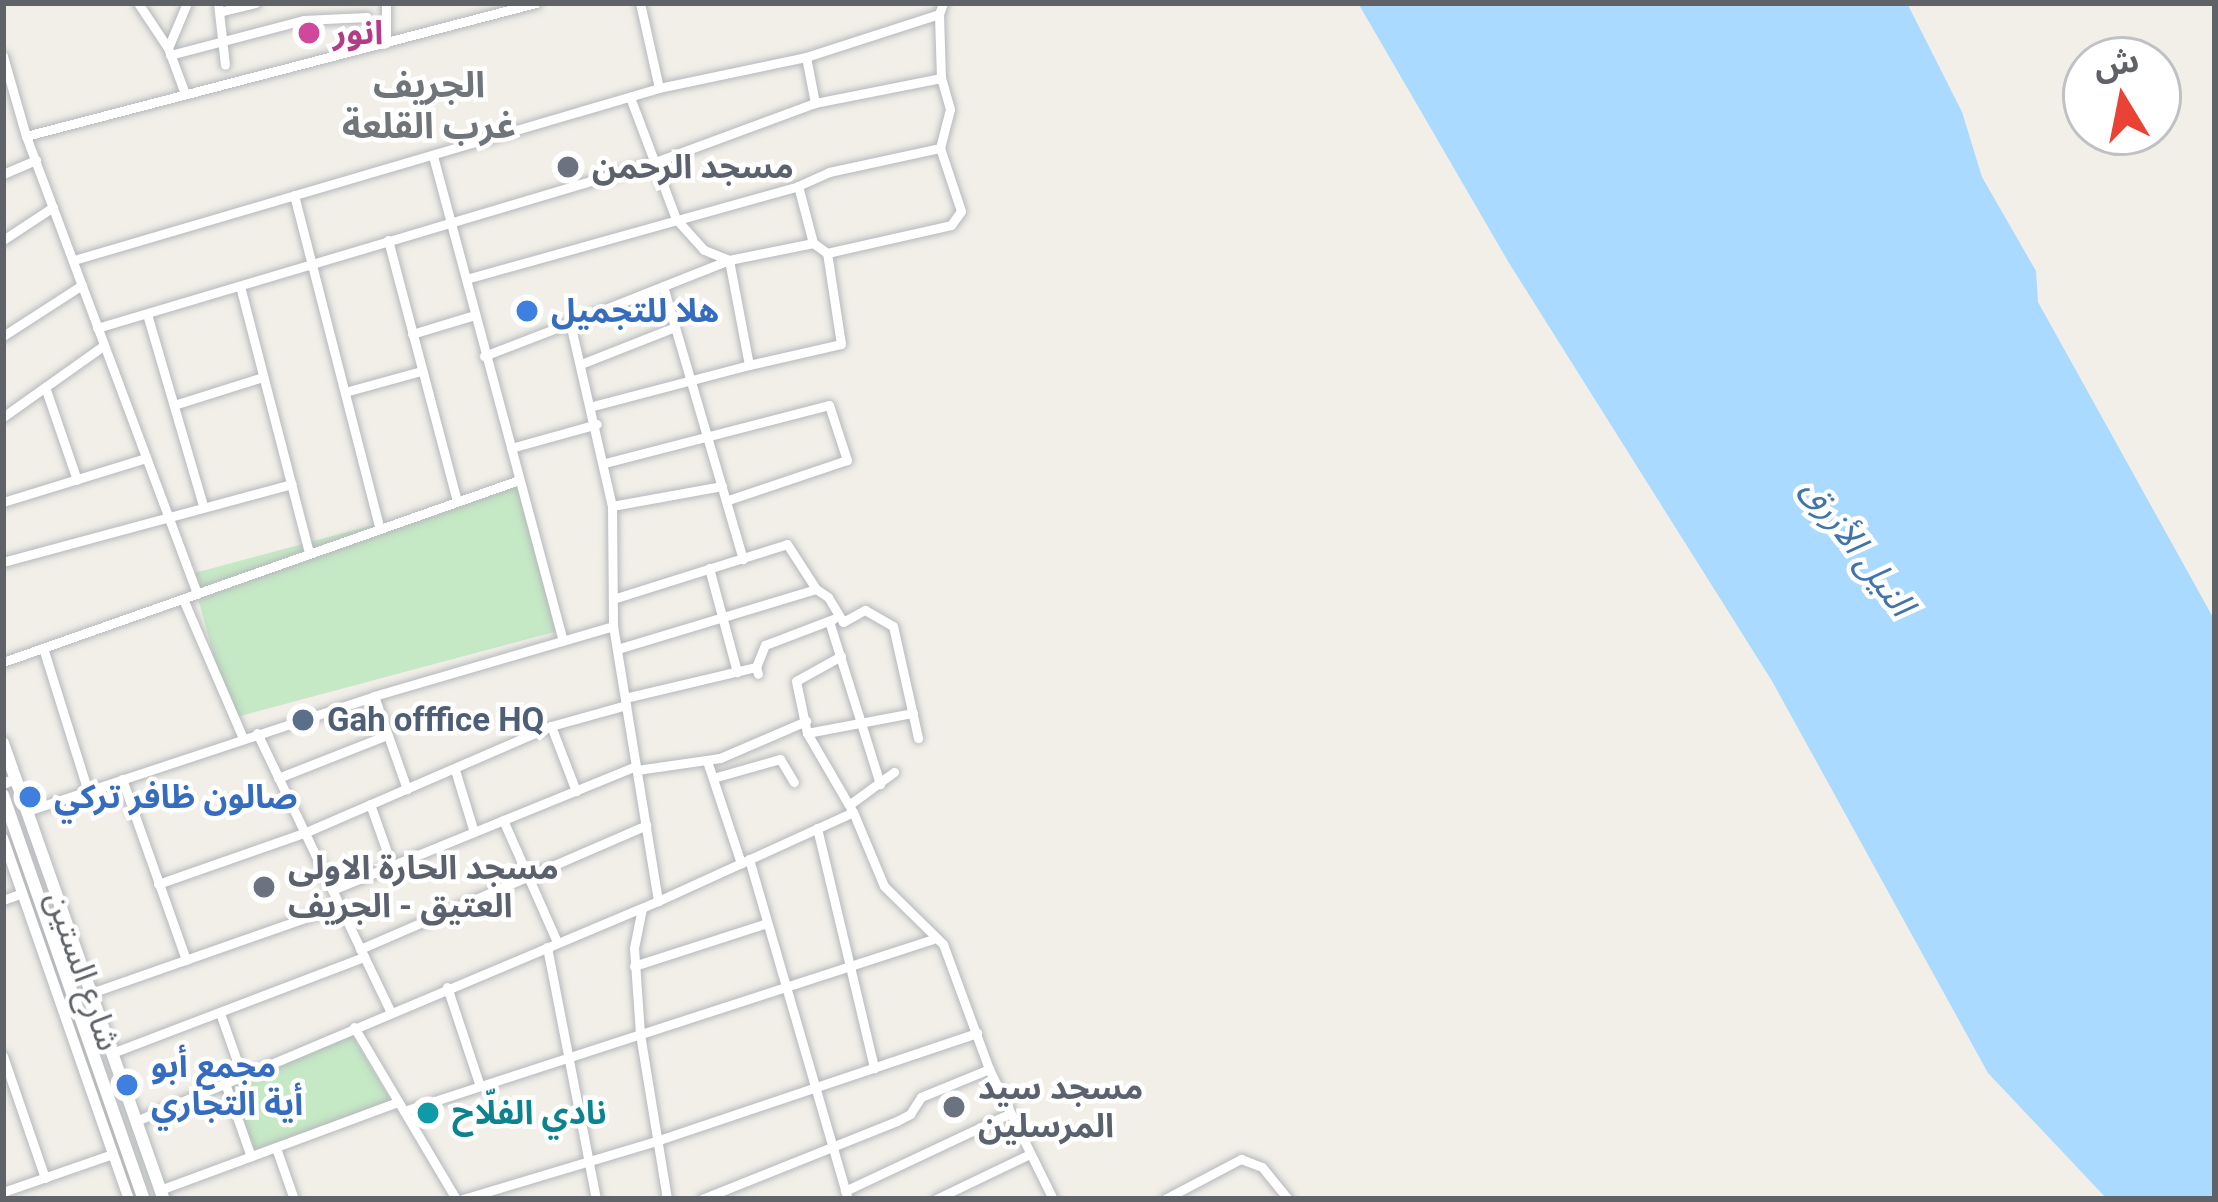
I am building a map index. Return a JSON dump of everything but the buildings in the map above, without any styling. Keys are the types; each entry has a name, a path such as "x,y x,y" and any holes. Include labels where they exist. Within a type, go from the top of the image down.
{"main road":[{"name":"شارع الستين","path":"3,743 9,781 27,811 162,1194"},
{"name":"شارع الستين","path":"3,795 64,992 121,1154 144,1199"},
{"path":"121,1154 145,1146"}],"street":[{"path":"138,3 169,51 184,91"},
{"path":"169,51 187,3"},
{"path":"225,65 218,8 256,3"},
{"path":"386,3 386,44"},
{"path":"26,136 184,91 536,3"},
{"path":"640,3 659,88"},
{"path":"74,260 659,88 806,57 941,9 941,78 950,110 940,148 961,211 952,225 827,253"},
{"path":"169,51 303,20 367,16"},
{"path":"3,56 8,88 197,594"},
{"path":"806,57 815,103"},
{"path":"98,328 658,161 815,103 941,78"},
{"path":"630,97 658,161 676,219 704,250 729,260"},
{"path":"466,279 798,186 829,172 940,148"},
{"path":"434,156 562,639"},
{"path":"3,174 35,160"},
{"path":"593,406 841,344 827,253 813,243 798,186"},
{"path":"294,195 380,529"},
{"path":"3,240 52,207"},
{"path":"388,240 457,501"},
{"path":"484,356 729,260 813,243"},
{"path":"729,260 749,365"},
{"path":"3,336 82,285"},
{"path":"240,286 309,553"},
{"path":"664,286 743,560"},
{"path":"147,314 202,505"},
{"path":"412,334 476,315"},
{"path":"570,323 593,406 612,506 613,626 658,901"},
{"path":"581,364 675,327"},
{"path":"3,417 104,346"},
{"path":"345,392 421,371"},
{"path":"174,406 263,377"},
{"path":"45,387 77,480"},
{"path":"605,464 826,404 849,456 728,500"},
{"path":"511,448 597,424"},
{"path":"3,502 146,458"},
{"path":"3,662 519,479"},
{"path":"3,562 292,484"},
{"path":"612,506 722,486"},
{"path":"613,598 790,544 816,589 828,597 880,784"},
{"path":"710,568 736,673"},
{"path":"617,649 816,589"},
{"path":"183,598 243,738"},
{"path":"158,884 304,832 551,726 625,701 757,670 765,645 833,619 847,622 865,610 893,626 918,738"},
{"path":"27,811 374,696 613,626"},
{"path":"44,648 88,792"},
{"path":"841,656 796,681 807,727 851,808 884,886 943,944 989,1069 1048,1198"},
{"path":"374,696 407,789"},
{"path":"332,890 636,768 707,761 807,727 913,713"},
{"path":"551,726 576,791"},
{"path":"257,734 390,1010"},
{"path":"278,778 387,735"},
{"path":"713,778 780,759 794,782"},
{"path":"707,761 745,861 845,1197 1009,1114"},
{"path":"455,770 474,832"},
{"path":"136,1121 390,1010 642,908 817,828 851,808 894,772"},
{"path":"122,779 186,960"},
{"path":"370,805 392,866"},
{"path":"503,820 552,944 596,1199"},
{"path":"112,1053 362,953 646,825"},
{"path":"817,828 874,1068"},
{"path":"3,838 64,992"},
{"path":"3,900 22,893"},
{"path":"91,993 339,906"},
{"path":"642,908 634,966 667,1199"},
{"path":"634,966 764,924"},
{"path":"162,1194 276,1148 936,938"},
{"path":"447,987 480,1086"},
{"path":"220,1013 242,1075"},
{"path":"354,1027 460,1199 656,1142 977,1034"},
{"path":"3,1057 45,1178"},
{"path":"702,1199 897,1121 921,1097 989,1069"},
{"path":"225,1083 251,1157"},
{"path":"276,1148 294,1199"},
{"path":"3,1192 121,1154 128,1199"},
{"path":"936,1199 1030,1154"},
{"path":"1165,1199 1241,1159 1262,1167 1288,1199"}],"green space":[{"path":"523,485 562,630 231,719 192,574"},
{"path":"352,1035 392,1103 253,1150 232,1087"}],"water":[{"name":"النيل الأزرق","path":"1358,3 1907,3 1962,112 1982,177 2036,271 2038,302 2215,621 2215,1199 2107,1199 1988,1073 1772,681 1509,263"}],"place":[{"name":"انور","path":"309,33"},
{"name":"مسجد الرحمن","path":"568,167"},
{"name":"هلا للتجميل","path":"527,311"},
{"name":"Gah offfice HQ","path":"303,720"},
{"name":"صالون ظافر تركي","path":"30,797"},
{"name":"مسجد الحارة الاولى العتيق - الجريف","path":"264,887"},
{"name":"مجمع أبو أية التجاري","path":"127,1085"},
{"name":"مسجد سيد المرسلين","path":"954,1107"},
{"name":"نادي الفلّاح","path":"428,1113"}],"district":[{"name":"الجريف غرب القلعة","path":"429,106"}]}
